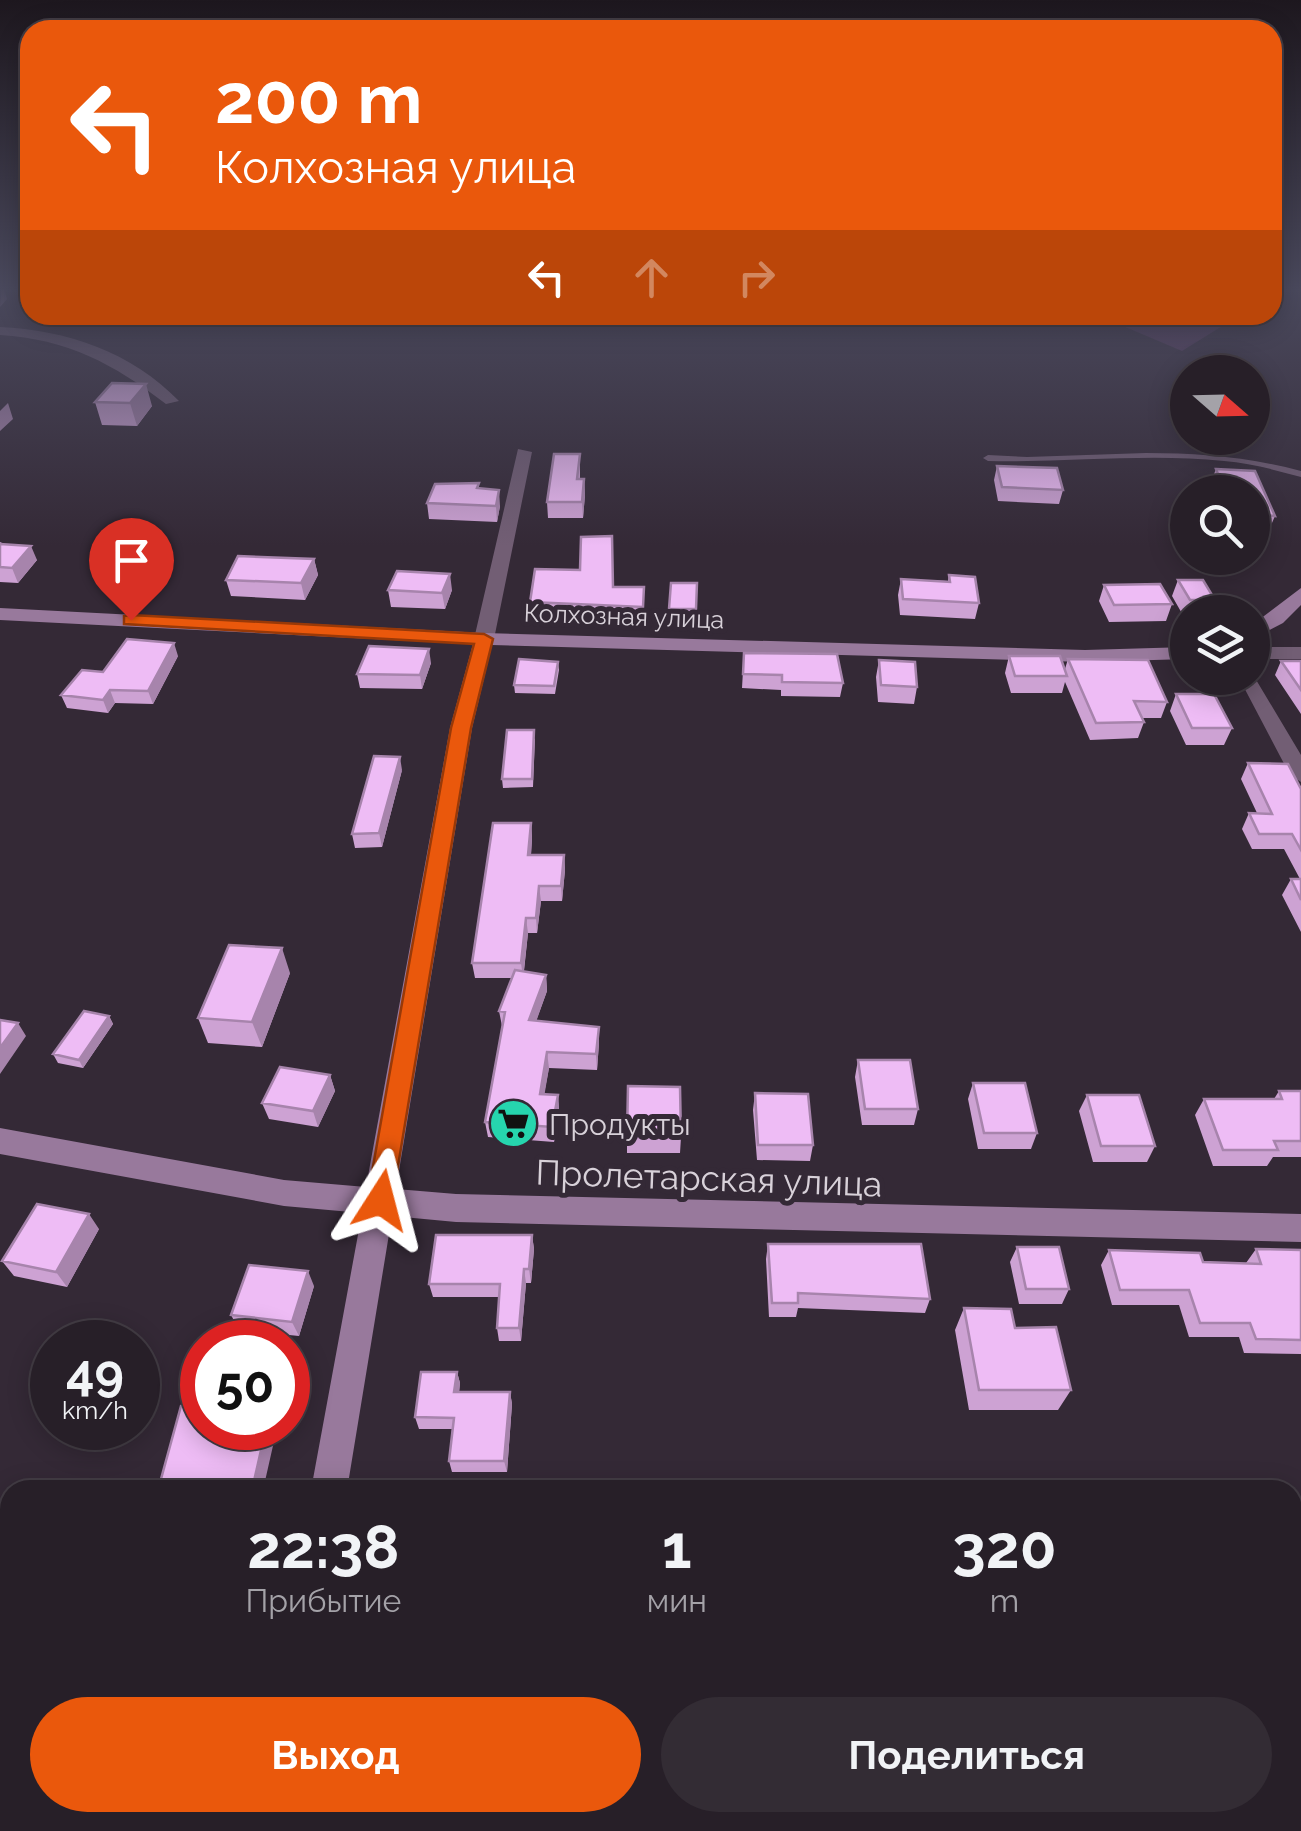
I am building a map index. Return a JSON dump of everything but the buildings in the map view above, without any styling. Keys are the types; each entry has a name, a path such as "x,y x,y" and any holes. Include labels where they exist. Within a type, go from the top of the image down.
{"main road":[{"path":"1270,622 1301,594"},
{"name":"Колхозная улица","path":"0,614 484,639 1085,656 1170,654"},
{"path":"331,1480 461,728 484,639"},
{"name":"Пролетарская улица","path":"0,1141 284,1192 476,1208 1301,1228"}],"street":[{"path":"133,374 171,401"},
{"path":"484,639 524,452"},
{"path":"1270,653 1301,653"},
{"path":"1258,695 1301,775"}],"lane":[{"path":"988,458 1077,461 1179,455 1301,474"}],"place":[{"name":"Продукты","path":"514,1124"}],"route":[{"path":"131,620 484,639 461,728 381,1200"}]}
